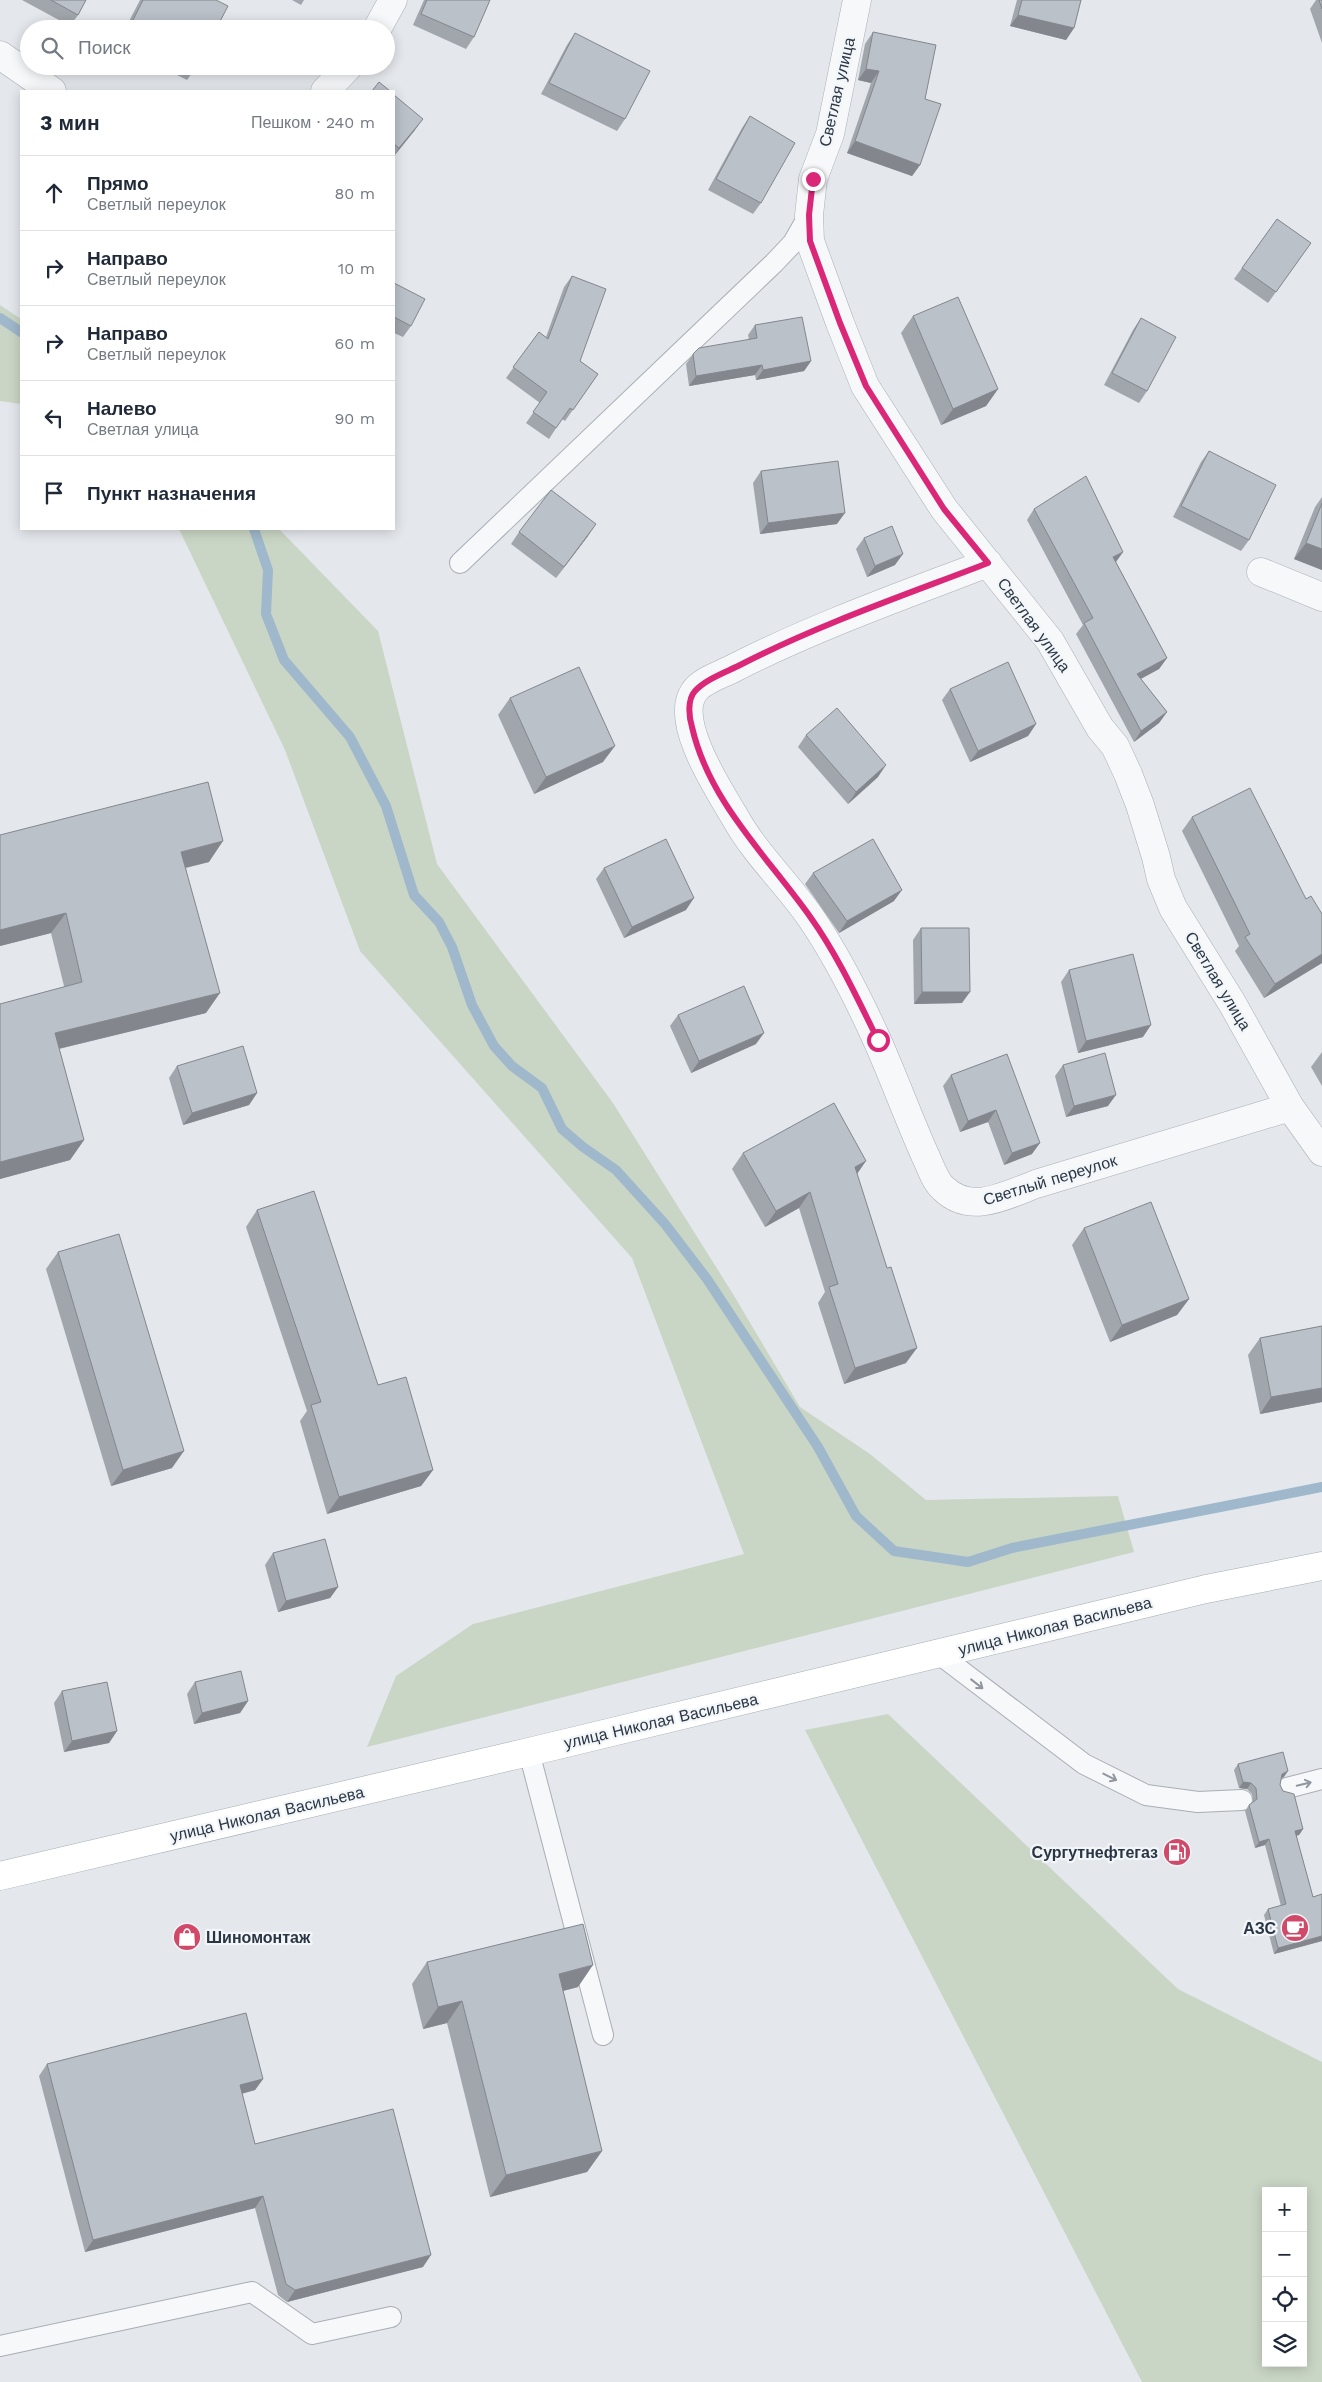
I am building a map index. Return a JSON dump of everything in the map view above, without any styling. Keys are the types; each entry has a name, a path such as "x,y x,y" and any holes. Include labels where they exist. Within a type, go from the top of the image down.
{"main road":[{"name":"улица Николая Васильева","path":"0,1876 529,1752 1206,1589 1322,1566"}],"street":[{"path":"382,20 393,0"},
{"name":"Светлая улица","path":"857,0 830,134 813,179 809,215 810,241 840,323 866,386 944,509 1050,641 1100,728 1115,746 1128,774 1154,850 1160,879 1174,908 1232,1003 1290,1107 1322,1152"},
{"path":"0,56 20,69"},
{"path":"28,75 51,90"},
{"path":"326,90 340,75"},
{"name":"Светлый переулок","path":"988,563 768,650 705,683 693,692 689,706 698,752 739,825 810,917 842,968 878,1040 930,1165 942,1189 961,1200 976,1202 997,1199 1036,1184 1290,1107"},
{"path":"1262,572 1322,597"}],"lane":[{"path":"460,563 774,263 793,243 809,215"},
{"path":"939,1654 1084,1764 1146,1795 1198,1802 1242,1800"},
{"path":"529,1752 603,2035"},
{"path":"1287,1788 1322,1779"},
{"path":"0,2346 252,2292 312,2334 391,2317"}],"green space":[{"path":"0,305 20,318 20,404 0,401"},
{"path":"179,530 280,530 378,631 437,864 613,1103 733,1294 800,1407 870,1454 926,1500 1118,1496 1134,1552 367,1747 396,1676 473,1624 744,1554 632,1258 360,951 285,750"},
{"path":"888,1714 1178,1989 1322,2062 1322,2382 1142,2382 805,1730"}],"building":[{"path":"51,0 86,0 78,15"},
{"path":"143,0 216,0 228,6 221,20 133,20"},
{"path":"427,0 490,0 474,37 421,14"},
{"path":"1022,0 1081,0 1074,28 1018,15"},
{"path":"873,32 936,45 925,99 941,104 920,165 855,141 879,71 866,69"},
{"path":"575,33 650,71 625,119 549,83"},
{"path":"379,82 389,90 373,90"},
{"path":"395,96 423,119 399,148 395,145"},
{"path":"750,116 795,143 761,203 716,179"},
{"path":"1277,219 1311,243 1276,292 1242,268"},
{"path":"572,276 606,289 580,361 598,374 573,410 570,408 556,428 533,412 547,392 513,367 539,332 548,339"},
{"path":"395,284 425,299 411,326 395,318"},
{"path":"958,297 998,389 953,409 913,316"},
{"path":"802,317 811,361 763,370 762,365 696,376 693,354 699,348 757,338 755,325"},
{"path":"1141,318 1176,337 1147,391 1112,373"},
{"path":"1209,451 1276,485 1249,540 1181,506"},
{"path":"838,461 845,513 768,523 761,471"},
{"path":"1086,476 1123,552 1113,557 1167,658 1137,674 1167,712 1141,731 1084,623 1093,618 1034,509"},
{"path":"551,490 596,524 564,567 519,532"},
{"path":"1322,503 1322,549 1306,543"},
{"path":"892,526 903,554 875,566 864,538"},
{"path":"1008,662 1036,724 978,751 950,689"},
{"path":"579,667 615,746 546,777 510,698"},
{"path":"837,708 886,765 856,792 806,735"},
{"path":"208,782 223,841 181,852 220,993 55,1033 84,1140 0,1162 0,1004 82,982 66,913 0,930 0,835"},
{"path":"1250,788 1306,899 1311,896 1322,914 1322,954 1275,984 1245,937 1250,934 1192,817"},
{"path":"666,839 694,898 632,927 604,868"},
{"path":"873,839 902,890 847,921 813,873"},
{"path":"921,928 969,928 970,992 922,992"},
{"path":"1133,954 1151,1025 1086,1041 1069,970"},
{"path":"744,986 764,1033 699,1061 678,1015"},
{"path":"243,1046 257,1093 192,1113 177,1066"},
{"path":"1105,1053 1116,1095 1074,1106 1063,1065"},
{"path":"1007,1054 1040,1143 1012,1153 996,1110 968,1121 951,1075"},
{"path":"834,1103 866,1161 855,1167 887,1268 891,1267 917,1348 855,1368 829,1287 838,1284 810,1192 776,1211 743,1153"},
{"path":"314,1191 378,1385 406,1377 433,1470 339,1497 311,1405 321,1402 257,1210"},
{"path":"1151,1202 1189,1299 1122,1325 1084,1228"},
{"path":"119,1234 184,1451 123,1470 58,1252"},
{"path":"1322,1326 1322,1388 1271,1397 1260,1338"},
{"path":"325,1539 338,1587 286,1601 273,1553"},
{"path":"241,1671 248,1701 202,1713 195,1682"},
{"path":"107,1682 117,1731 72,1741 62,1691"},
{"path":"1283,1752 1288,1771 1282,1774 1280,1785 1283,1791 1294,1794 1303,1829 1295,1831 1313,1897 1322,1894 1322,1936 1278,1948 1268,1909 1286,1904 1269,1839 1259,1842 1249,1805 1257,1799 1256,1788 1251,1783 1243,1782 1238,1764"},
{"path":"583,1924 593,1965 559,1974 602,2151 506,2175 462,2001 438,2007 427,1962"},
{"path":"246,2013 263,2079 240,2085 255,2144 393,2109 431,2255 295,2290 286,2284 263,2196 93,2240 47,2064"}],"waterway":[{"path":"0,318 20,331"},
{"path":"254,530 268,570 266,614 284,660 350,737 386,806 414,895 439,922 452,947 472,1005 494,1046 512,1066 542,1088 562,1129 583,1147 616,1170 665,1224 707,1279 818,1447 856,1516 894,1551 968,1562 1012,1548 1322,1487"}],"place":[{"name":"Сургутнефтегаз","path":"1177,1852"},
{"name":"АЗС","path":"1295,1928"},
{"name":"Шиномонтаж","path":"187,1937"}],"route":[{"path":"813,179 809,215 810,241 840,323 866,386 944,509 988,563 768,650 705,683 693,692 689,706 690,720 698,752 739,825 810,917 842,968 878,1040"}]}
